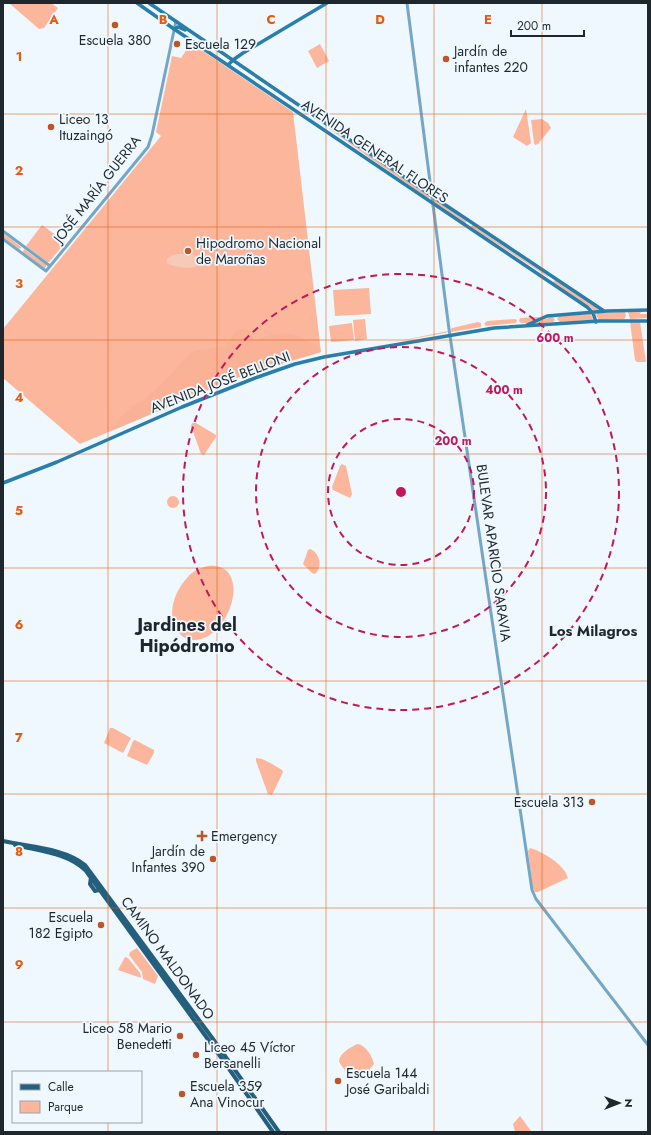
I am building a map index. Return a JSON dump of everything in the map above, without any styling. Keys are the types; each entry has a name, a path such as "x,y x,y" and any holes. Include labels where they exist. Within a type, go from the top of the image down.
{"main road":[{"name":"AVENIDA GENERAL FLORES","path":"137,3 213,56 230,62 604,311"},
{"name":"AVENIDA GENERAL FLORES","path":"149,3 198,36 230,62 593,312"},
{"path":"230,62 327,3"},
{"path":"174,29 178,27 198,36"},
{"name":"AVENIDA JOSÉ BELLONI","path":"526,325 547,316 604,311 648,310"},
{"path":"593,312 596,322"},
{"name":"AVENIDA JOSÉ BELLONI","path":"3,483 57,462 182,407 269,372 295,364 324,357 494,328 526,325 648,321"},
{"name":"CAMINO MALDONADO","path":"3,840 12,844 67,858 81,866 91,878 89,883 96,892 102,890"},
{"name":"CAMINO MALDONADO","path":"9,842 58,852 77,859 89,869 134,938 273,1132"},
{"name":"CAMINO MALDONADO","path":"102,890 213,1038 279,1132"}],"street":[{"name":"BULEVAR APARICIO SARAVIA","path":"407,3 450,335 532,890 536,899 648,1045"},
{"name":"JOSÉ MARÍA GUERRA","path":"3,239 46,271 148,147 152,135 176,21"},
{"path":"3,231 50,266"}],"green space":[{"path":"9,3 51,3 58,8 44,28 39,29"},
{"name":"Hipodromo Nacional de Maroñas","path":"191,43 293,112 321,352 246,374 80,444 3,378 3,329 161,136 156,132 172,56 181,58"},
{"path":"320,44 329,61 317,68 308,51"},
{"path":"526,109 531,143 527,146 513,137"},
{"path":"542,119 548,123 551,128 538,144 535,145 531,120"},
{"path":"327,127 430,196 430,197 428,198"},
{"path":"434,200 467,222 465,223 434,202"},
{"path":"42,225 65,243 49,262 26,246"},
{"path":"472,225 548,276 548,277 471,227"},
{"path":"3,233 21,248 19,249 3,237"},
{"path":"24,249 46,265 46,267 44,268 23,252"},
{"path":"555,280 598,310 594,311 553,282"},
{"path":"369,288 371,314 335,316 333,290"},
{"path":"625,312 626,316 624,319 599,320 596,315 598,313"},
{"path":"628,312 641,312 640,314 648,314 648,318 630,319"},
{"path":"591,314 593,320 560,322 557,319 559,316"},
{"path":"539,317 530,323 521,323 519,321 520,318"},
{"path":"553,317 555,320 553,322 529,325 547,318"},
{"path":"365,319 367,339 355,341 353,320"},
{"path":"517,320 516,323 486,326 484,324 487,321"},
{"path":"478,322 481,323 481,327 451,332 452,328"},
{"path":"630,322 640,322 646,362 637,362 635,360"},
{"path":"352,323 354,340 331,342 329,326"},
{"path":"448,331 445,333 389,343"},
{"path":"192,423 196,423 216,435 204,455 201,454 191,426"},
{"path":"342,464 346,466 352,494 350,498 333,490 332,487"},
{"path":"173,496 177,498 179,502 177,506 173,508 169,506 167,502 169,498"},
{"path":"310,549 318,557 320,564 315,574 303,564 308,550"},
{"name":"Jardines del Hipódromo","path":"208,566 223,568 231,577 233,590 231,605 224,620 214,632 201,639 187,639 178,632 173,622 172,609 176,595 191,573"},
{"path":"110,728 113,728 131,738 123,753 104,743"},
{"path":"135,740 154,750 154,753 147,765 127,756 133,741"},
{"path":"256,758 269,762 283,772 272,795 268,794"},
{"path":"530,848 541,852 552,859 562,868 568,878 535,892 533,889 528,851"},
{"path":"137,948 158,976 155,984 143,979 142,972 129,955 130,952"},
{"path":"125,957 128,958 140,973 141,978 118,970"},
{"path":"357,1044 363,1046 368,1051 374,1064 364,1074 357,1078 351,1079 339,1062 339,1059 345,1051"},
{"path":"520,1116 531,1132 515,1132 513,1124"}],"shaded area":[{"path":"178,254 190,254 200,258 200,262 196,267 188,268 172,266 167,263 167,259 169,257"},
{"path":"242,329 250,331 255,341 281,333 292,334 301,337 312,344 318,345 321,352 246,374 111,431 121,417 134,405 160,386 191,353 198,350 225,346 237,330"}],"place":[{"name":"Escuela 380","path":"115,25"},
{"name":"Escuela 129","path":"177,44"},
{"name":"Jardín de infantes 220","path":"446,59"},
{"name":"Liceo 13 Ituzaingó","path":"51,127"},
{"name":"Hipodromo Nacional de Maroñas","path":"188,251"},
{"name":"Escuela 313","path":"592,802"},
{"name":"Emergency","path":"202,836"},
{"name":"Jardín de Infantes 390","path":"213,859"},
{"name":"Escuela 182 Egipto","path":"101,925"},
{"name":"Liceo 58 Mario Benedetti","path":"180,1036"},
{"name":"Liceo 45 Víctor Bersanelli","path":"196,1055"},
{"name":"Escuela 144 José Garibaldi","path":"338,1081"},
{"name":"Escuela 359 Ana Vinocur","path":"182,1094"}],"district":[{"name":"Los Milagros","path":"593,631"},
{"name":"Jardines del Hipódromo","path":"187,635"}]}
